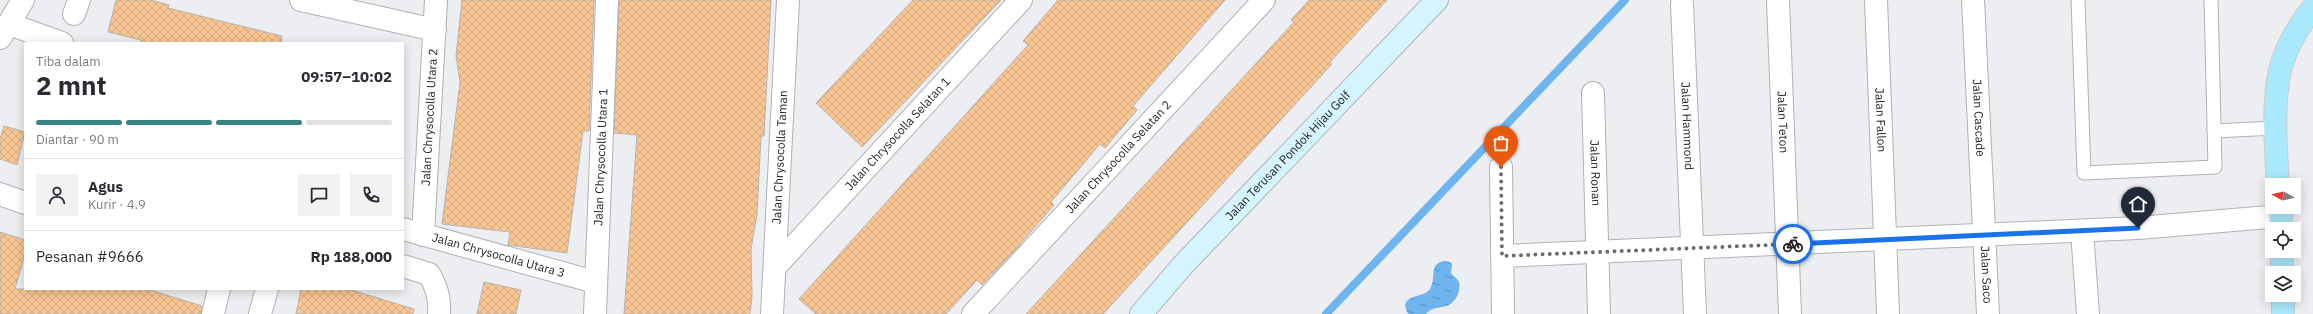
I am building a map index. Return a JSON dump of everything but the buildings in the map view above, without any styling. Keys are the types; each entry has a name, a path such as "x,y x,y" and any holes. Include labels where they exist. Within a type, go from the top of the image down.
{"main road":[{"name":"Jalan Terusan Pondok Hijau Golf","path":"1141,314 1183,265 1436,0"},
{"path":"2278,178 2276,128 2278,80 2288,50 2305,18 2313,8"},
{"path":"2283,302 2284,314"}],"street":[{"path":"23,0 4,31 57,42"},
{"path":"301,0 435,30"},
{"name":"Jalan Chrysocolla Utara 2","path":"424,235 436,0"},
{"name":"Jalan Chrysocolla Utara 1","path":"595,314 595,282 607,0"},
{"name":"Jalan Chrysocolla Taman","path":"772,314 788,0"},
{"name":"Jalan Chrysocolla Selatan 1","path":"775,267 1021,0"},
{"name":"Jalan Chrysocolla Selatan 2","path":"973,314 1264,0"},
{"name":"Jalan Teton","path":"1778,0 1790,314"},
{"name":"Jalan Fallon","path":"1876,0 1888,314"},
{"name":"Jalan Cascade","path":"1973,0 1984,236"},
{"name":"Jalan Hammond","path":"1682,4 1695,314"},
{"name":"Jalan Ronan","path":"1593,93 1600,314"},
{"path":"1501,167 1503,314"},
{"path":"0,194 24,203"},
{"path":"1502,256 1984,236 2138,228 2281,217"},
{"name":"Jalan Chrysocolla Utara 3","path":"404,228 595,282"},
{"path":"2082,231 2088,314"},
{"name":"Jalan Saco","path":"1984,236 1988,314"},
{"path":"404,266 429,274 436,285 439,307"},
{"path":"213,314 219,290"},
{"path":"260,314 266,290"}],"lane":[{"path":"2078,0 2084,173 2215,167 2211,0"},
{"path":"2214,131 2276,128"}],"water":[{"path":"1444,261 1452,264 1451,273 1459,282 1458,294 1454,300 1447,306 1434,309 1426,314 1408,314 1406,303 1409,299 1427,292 1430,289 1433,280 1434,268 1436,265"}],"waterway":[{"path":"1326,314 1625,0"}],"way so far":[{"path":"1501,167 1502,256 1793,244"}],"route":[{"path":"1793,244 2138,228"}]}
